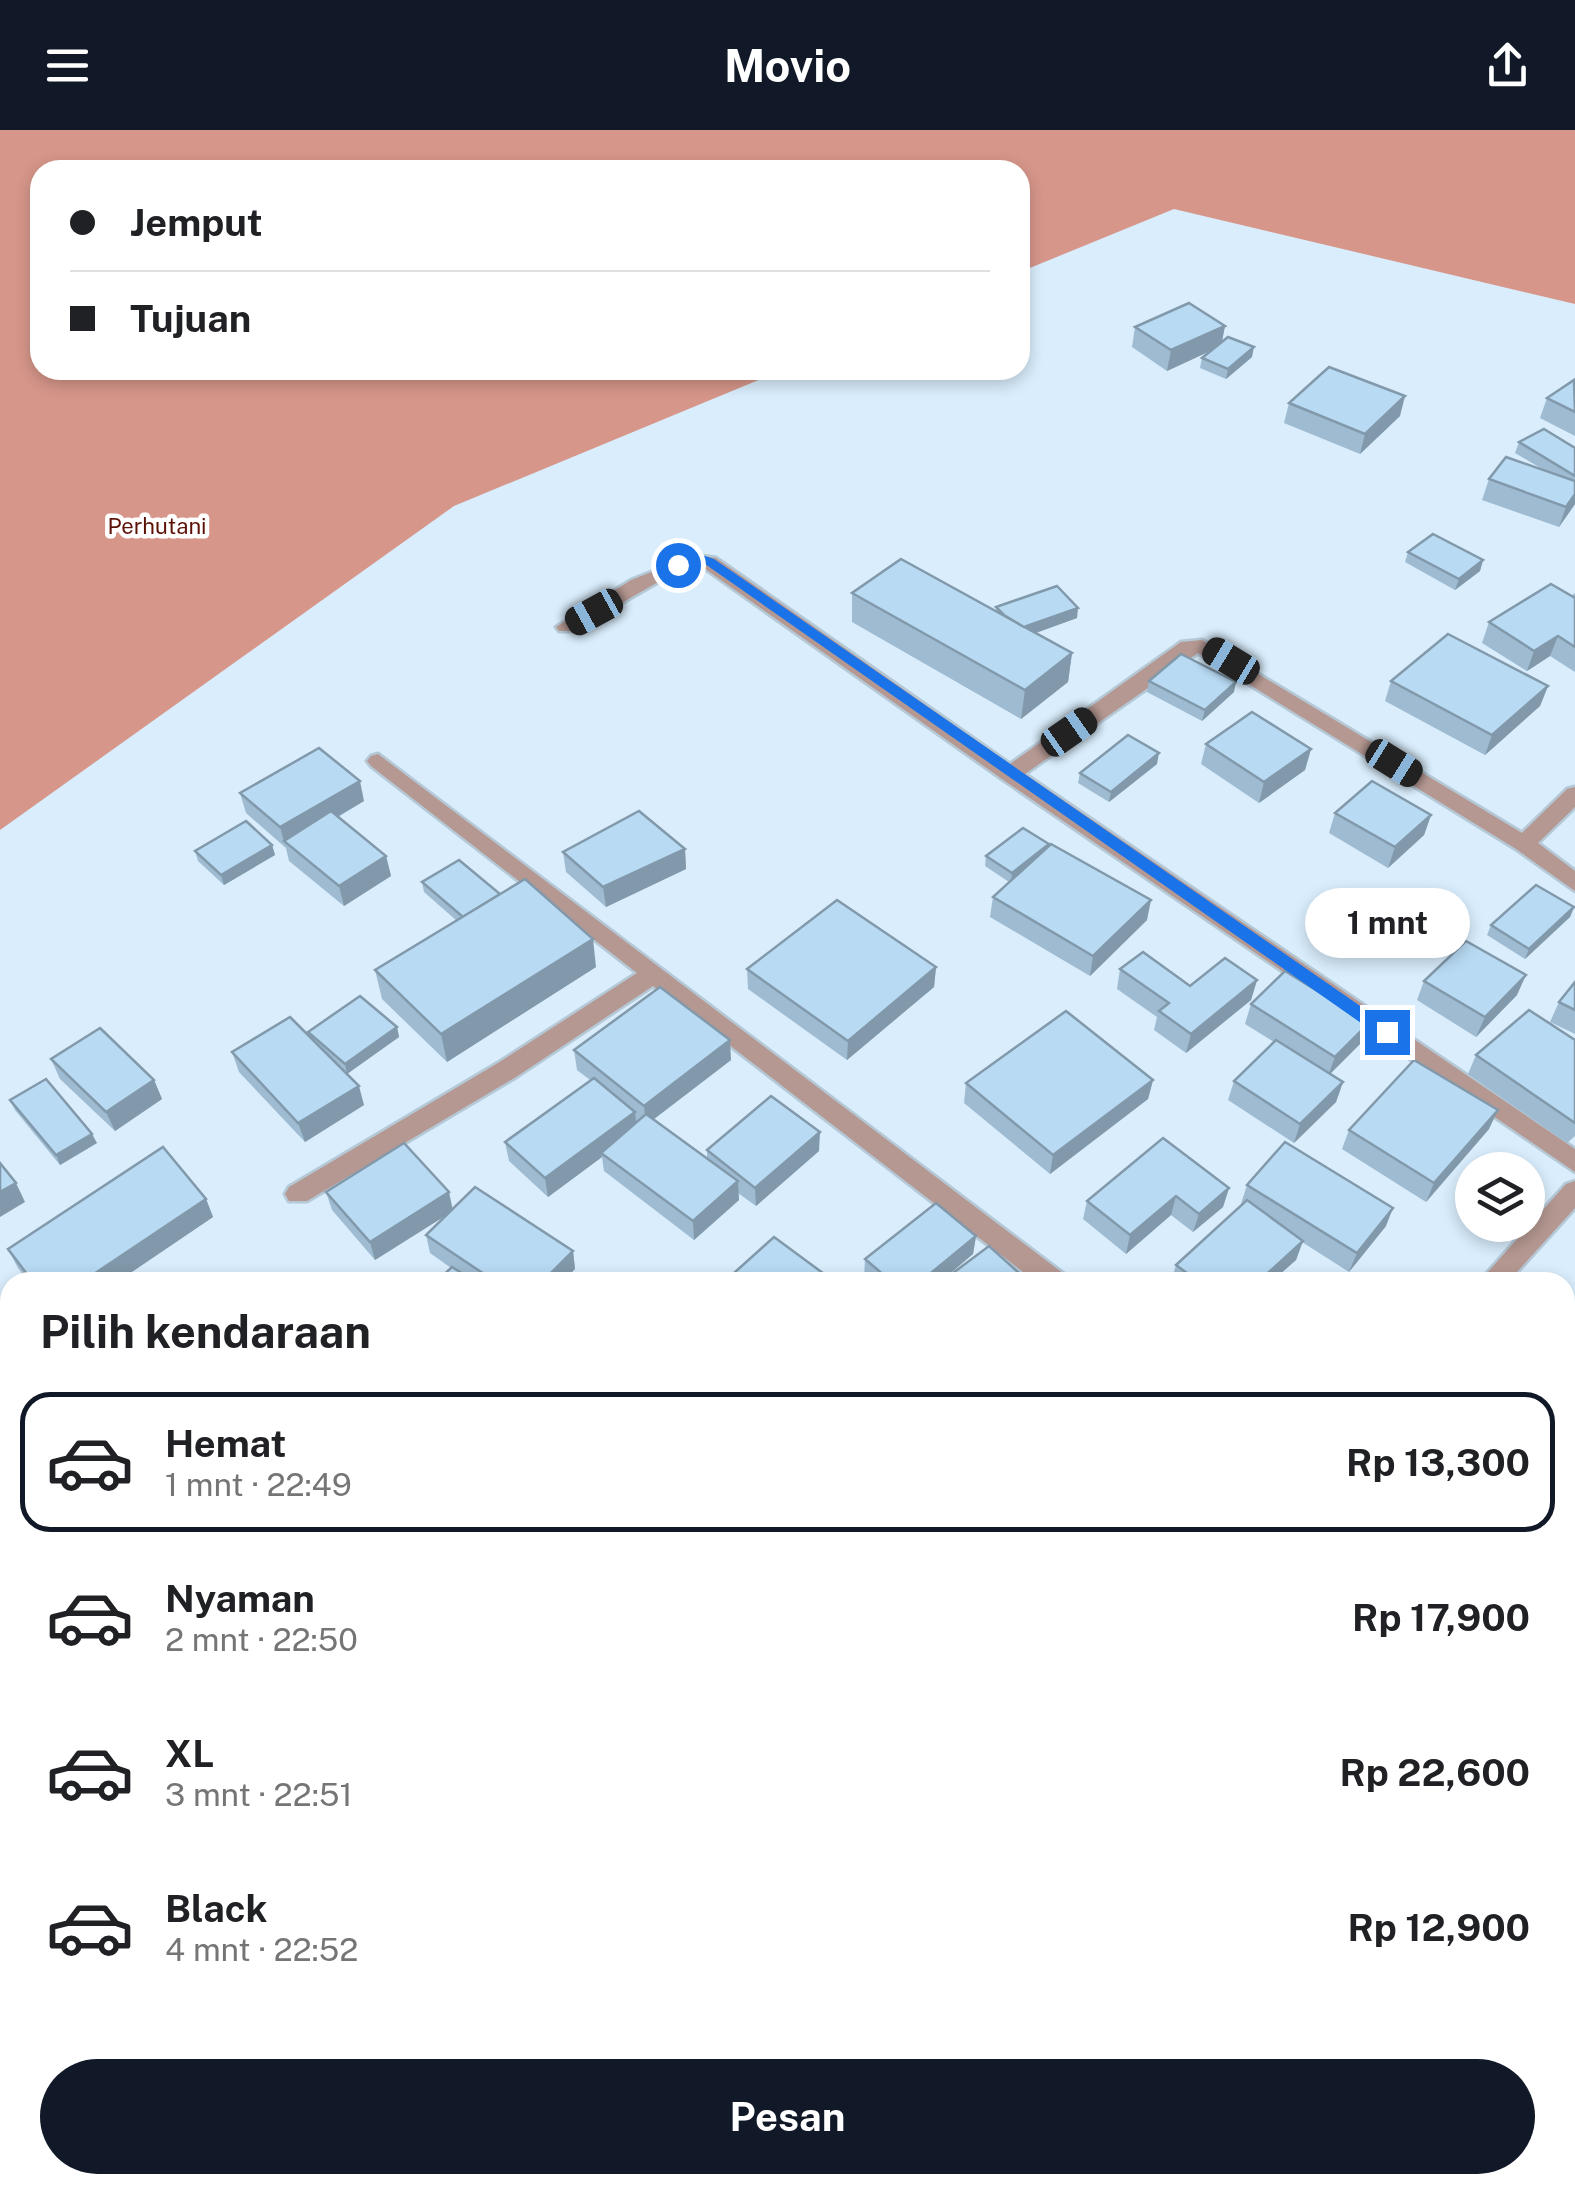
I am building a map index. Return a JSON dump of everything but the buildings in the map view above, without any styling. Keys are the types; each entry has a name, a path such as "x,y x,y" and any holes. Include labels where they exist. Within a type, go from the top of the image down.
{"street":[{"path":"566,627 678,565 702,559 710,562 1010,774 1575,1162"},
{"path":"1010,774 1188,648 1202,646 1524,844 1575,882"},
{"path":"378,761 1042,1272"},
{"path":"1524,844 1575,794"},
{"path":"298,1194 507,1070 655,973"},
{"path":"1501,1272 1575,1191"}],"green space":[{"name":"Perhutani","path":"0,130 1575,130 1575,304 1174,209 1030,268 1030,160 30,160 30,380 759,380 454,506 0,830"}],"route":[{"path":"678,565 702,559 710,562 1010,774 1387,1032"}]}
